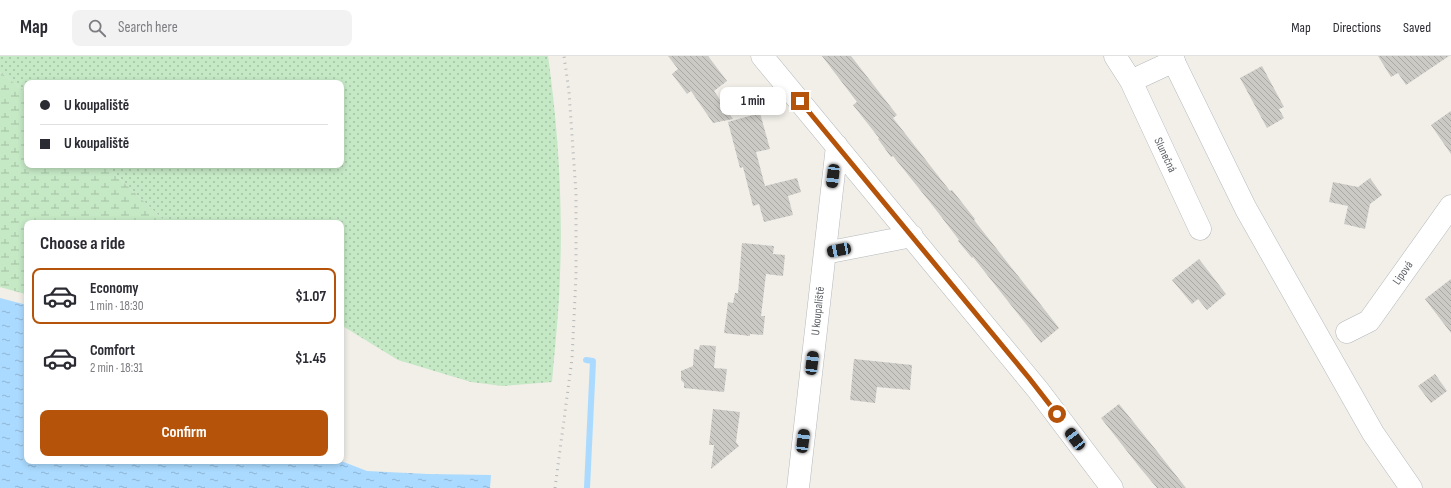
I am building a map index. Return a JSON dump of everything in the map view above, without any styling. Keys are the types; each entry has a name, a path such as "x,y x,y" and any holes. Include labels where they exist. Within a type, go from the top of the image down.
{"street":[{"path":"762,56 1038,390 1112,488"},
{"name":"Slunečná","path":"1115,56 1131,81 1200,229"},
{"path":"1131,81 1173,58 1246,209 1373,433 1411,488"},
{"name":"U koupaliště","path":"798,488 837,146"},
{"name":"Lipová","path":"1347,332 1369,321 1451,206"},
{"path":"824,253 912,236"}],"green space":[{"path":"0,56 548,56 555,110 561,220 558,315 552,382 503,386 471,382 398,360 344,327 344,220 164,220 108,168 344,168 344,80 24,80 24,91 0,72"},
{"path":"0,72 24,91 24,168 108,168 164,220 24,220 24,294 0,287"}],"water":[{"path":"0,298 24,304 24,464 344,464 344,462 367,471 491,475 490,488 0,488"}],"building":[{"path":"668,56 708,56 727,81 714,91 733,119 713,123 691,91 687,94 672,74 678,69"},
{"path":"822,56 851,56 897,115 893,118 950,191 952,190 975,219 974,220 1059,328 1041,343 973,257 972,258 958,241 959,240 933,206 893,156 891,157 878,139 879,138 853,105 857,102"},
{"path":"1378,56 1449,56 1406,85 1398,73 1391,77"},
{"path":"1262,66 1284,107 1279,109 1284,118 1267,128 1240,78"},
{"path":"1451,111 1451,154 1431,125"},
{"path":"760,113 770,149 756,152 765,186 797,178 801,192 788,196 793,215 764,222 759,204 753,206 743,167 740,168 728,122"},
{"path":"1370,178 1382,195 1370,204 1365,229 1344,224 1348,206 1329,202 1333,182 1358,187"},
{"path":"742,243 774,246 773,254 785,255 783,276 766,274 761,316 765,316 763,335 750,334 750,336 724,333 728,302 733,303 735,293 738,293"},
{"path":"1199,259 1226,294 1207,310 1198,299 1192,304 1172,280"},
{"path":"1451,279 1451,333 1425,299"},
{"path":"700,345 716,346 714,368 727,369 724,392 684,388 684,383 681,380 681,371 693,366 694,349 699,350"},
{"path":"854,359 912,365 910,390 877,387 875,403 850,400"},
{"path":"1435,374 1447,391 1431,403 1418,386"},
{"path":"1119,404 1186,488 1157,488 1141,469 1101,418"},
{"path":"713,409 740,412 736,442 739,446 711,469 714,445 709,445"}],"waterway":[{"path":"586,360 593,361 587,488"}],"railway":[{"path":"555,488 572,359 576,276 576,193 569,92 564,56"}],"route":[{"path":"800,101 1029,378 1057,414"}]}
